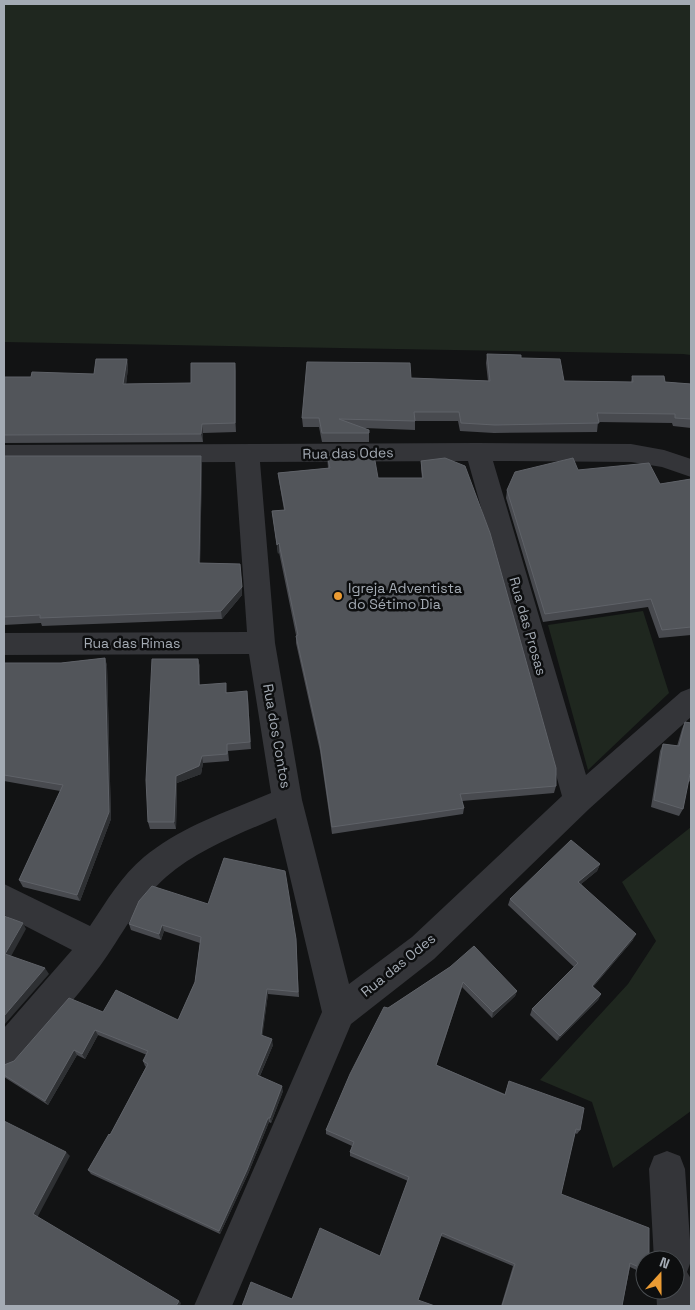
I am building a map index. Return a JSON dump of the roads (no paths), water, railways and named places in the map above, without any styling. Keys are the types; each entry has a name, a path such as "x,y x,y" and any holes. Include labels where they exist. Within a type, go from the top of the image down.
{"street":[{"name":"Rua das Odes","path":"4,454 478,452 631,454 664,459 691,468"},
{"name":"Rua das Prosas","path":"478,452 578,800"},
{"name":"Rua dos Contos","path":"247,454 261,643 288,800 339,1012"},
{"name":"Rua das Rimas","path":"4,644 261,643"},
{"name":"Rua das Odes","path":"212,1306 339,1012 422,948 578,800 691,700"},
{"path":"4,1054 95,945 141,882 154,868 173,854 238,820 288,800"},
{"path":"4,900 95,945"},
{"path":"667,1169 672,1250"}],"place":[{"name":"Igreja Adventista do Sétimo Dia","path":"338,596"}]}
